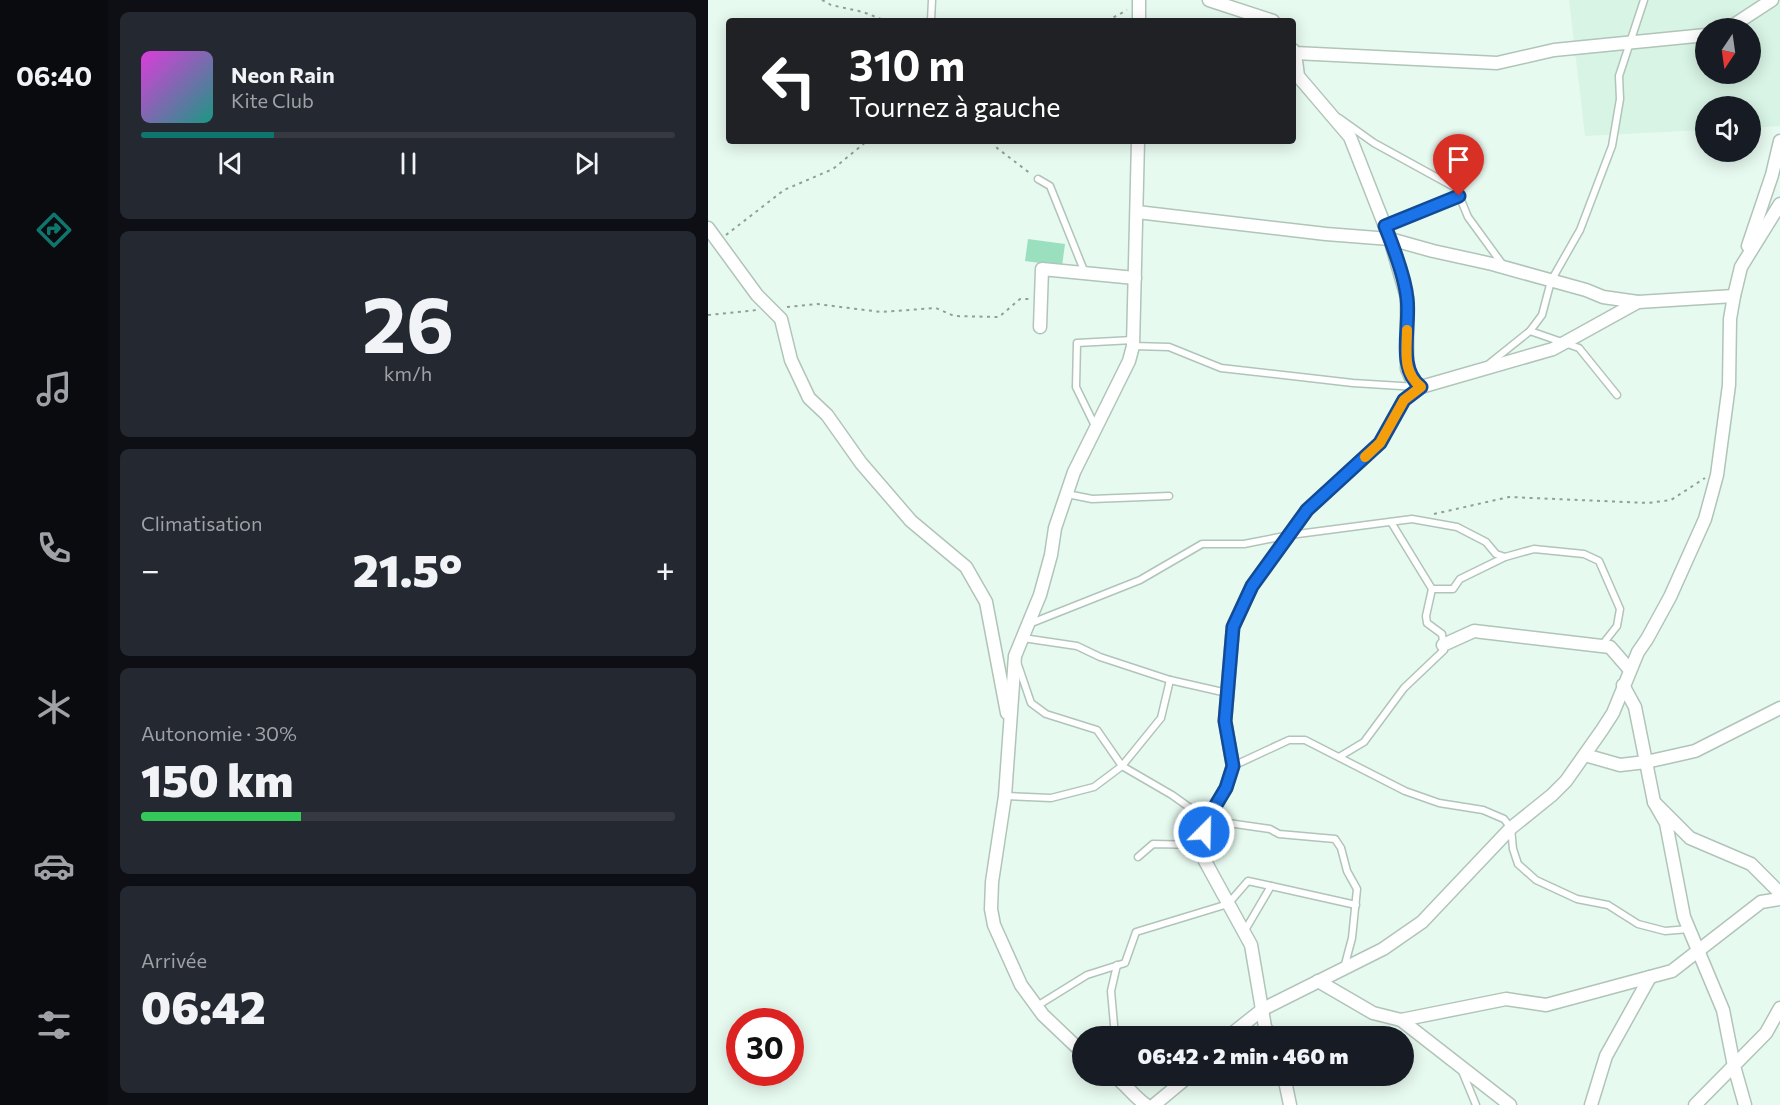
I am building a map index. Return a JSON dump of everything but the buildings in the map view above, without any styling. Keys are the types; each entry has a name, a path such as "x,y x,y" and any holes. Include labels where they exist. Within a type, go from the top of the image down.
{"street":[{"path":"1209,0 1264,18"},
{"path":"1744,18 1772,0"},
{"path":"1296,51 1497,63 1554,51 1695,36"},
{"path":"1296,64 1298,76 1350,137 1385,226 1407,298 1407,369 1412,380 1421,387"},
{"path":"1239,1026 1263,1009 1401,938 1422,922 1511,828 1566,781 1613,713 1630,670 1670,597 1705,519 1717,475 1729,385 1730,319 1734,296 1741,267 1772,175 1780,141"},
{"path":"1072,1043 1043,1016 1021,985 1000,939 993,917 992,882 1005,796 1015,656 1041,595 1055,528 1074,472 1129,361 1133,343 1138,144"},
{"path":"1741,267 1780,204"},
{"path":"1137,212 1326,234 1390,239 1505,267 1603,297 1638,302 1734,296"},
{"path":"708,228 757,295 781,319 791,360 809,398 827,415 861,463 911,521 966,567 986,602 1010,730"},
{"path":"1040,327 1042,269 1135,278"},
{"path":"1265,1026 1251,945 1204,861 1201,845 1207,820 1226,788 1233,766 1225,721 1233,627 1252,586 1307,510 1380,443 1404,400 1421,387 1553,349 1638,302"},
{"path":"1443,645 1474,631 1610,647 1630,670"},
{"path":"1623,685 1635,707 1654,802 1666,823 1684,917 1723,1010 1734,1066 1745,1105"},
{"path":"1585,755 1620,765 1646,762 1695,751 1780,708"},
{"path":"1654,802 1690,838 1751,864 1780,892"},
{"path":"1401,1020 1506,999 1546,1005 1672,971 1761,902 1780,899"},
{"path":"1591,1105 1606,1056 1650,977"},
{"path":"1318,981 1373,1013 1401,1020 1510,1105"},
{"path":"1695,1105 1767,1033 1780,1008"},
{"path":"1127,1086 1136,1098 1146,1105"},
{"path":"1154,1105 1177,1086"},
{"path":"1286,1086 1290,1105"}],"lane":[{"path":"932,0 932,18"},
{"path":"1483,369 1530,331 1542,315 1551,281 1580,230 1612,146 1620,99 1619,76 1644,0"},
{"path":"1323,105 1374,143 1456,188 1468,217 1505,267"},
{"path":"1038,179 1050,186 1085,273"},
{"path":"1385,226 1459,196"},
{"path":"1530,331 1579,348 1617,395"},
{"path":"1096,428 1076,387 1077,343 1133,343 1169,347 1221,368 1353,383 1421,387"},
{"path":"1067,494 1092,499 1169,496"},
{"path":"1028,625 1140,580 1202,544 1244,544 1290,535 1412,519 1457,527 1486,542 1496,554 1505,557"},
{"path":"1339,757 1364,742 1404,688 1444,650 1442,634 1427,623 1426,616 1432,590 1391,522"},
{"path":"1432,590 1454,589 1460,579 1505,557 1534,549 1584,554 1599,561 1620,609 1617,626 1602,646"},
{"path":"1023,638 1077,646 1100,657 1170,680 1227,693"},
{"path":"1015,656 1031,703 1046,714 1097,730 1122,766 1172,795 1207,820 1270,829 1279,834 1335,839 1341,848 1347,871 1357,889 1352,938 1344,968"},
{"path":"1005,796 1051,798 1094,787 1122,766 1161,718 1170,680"},
{"path":"1233,766 1289,740 1305,740 1405,790 1439,803 1483,810 1504,819 1511,828 1513,849 1518,864 1536,880 1577,899 1608,905 1638,924 1665,930 1690,929"},
{"path":"1138,857 1152,844 1201,845"},
{"path":"1036,1006 1087,975 1125,963 1136,933 1228,904 1248,881 1356,905"},
{"path":"1244,932 1270,886"},
{"path":"1114,1026 1111,991 1117,965"},
{"path":"1459,1065 1476,1105"}],"path":[{"path":"822,0 831,5 878,18"},
{"path":"1112,18 1124,10 1139,10"},
{"path":"718,241 784,190 833,169 863,144"},
{"path":"994,144 1038,179"},
{"path":"708,315 817,304 881,312 936,308 954,316 999,317 1020,299 1041,299"},
{"path":"1434,514 1509,497 1648,503 1671,500 1700,480 1717,475"}],"shaded area":[{"path":"1569,0 1780,0 1780,126 1761,127 1761,96 1695,96 1695,130 1585,136"}],"slow traffic":[{"path":"1365,457 1380,443 1404,400 1421,387 1412,380 1407,369 1407,330"}],"route":[{"path":"1204,832 1207,820 1226,788 1233,766 1225,721 1233,627 1252,586 1307,510 1380,443 1404,400 1421,387 1412,380 1407,369 1407,298 1385,226 1459,196"}]}
